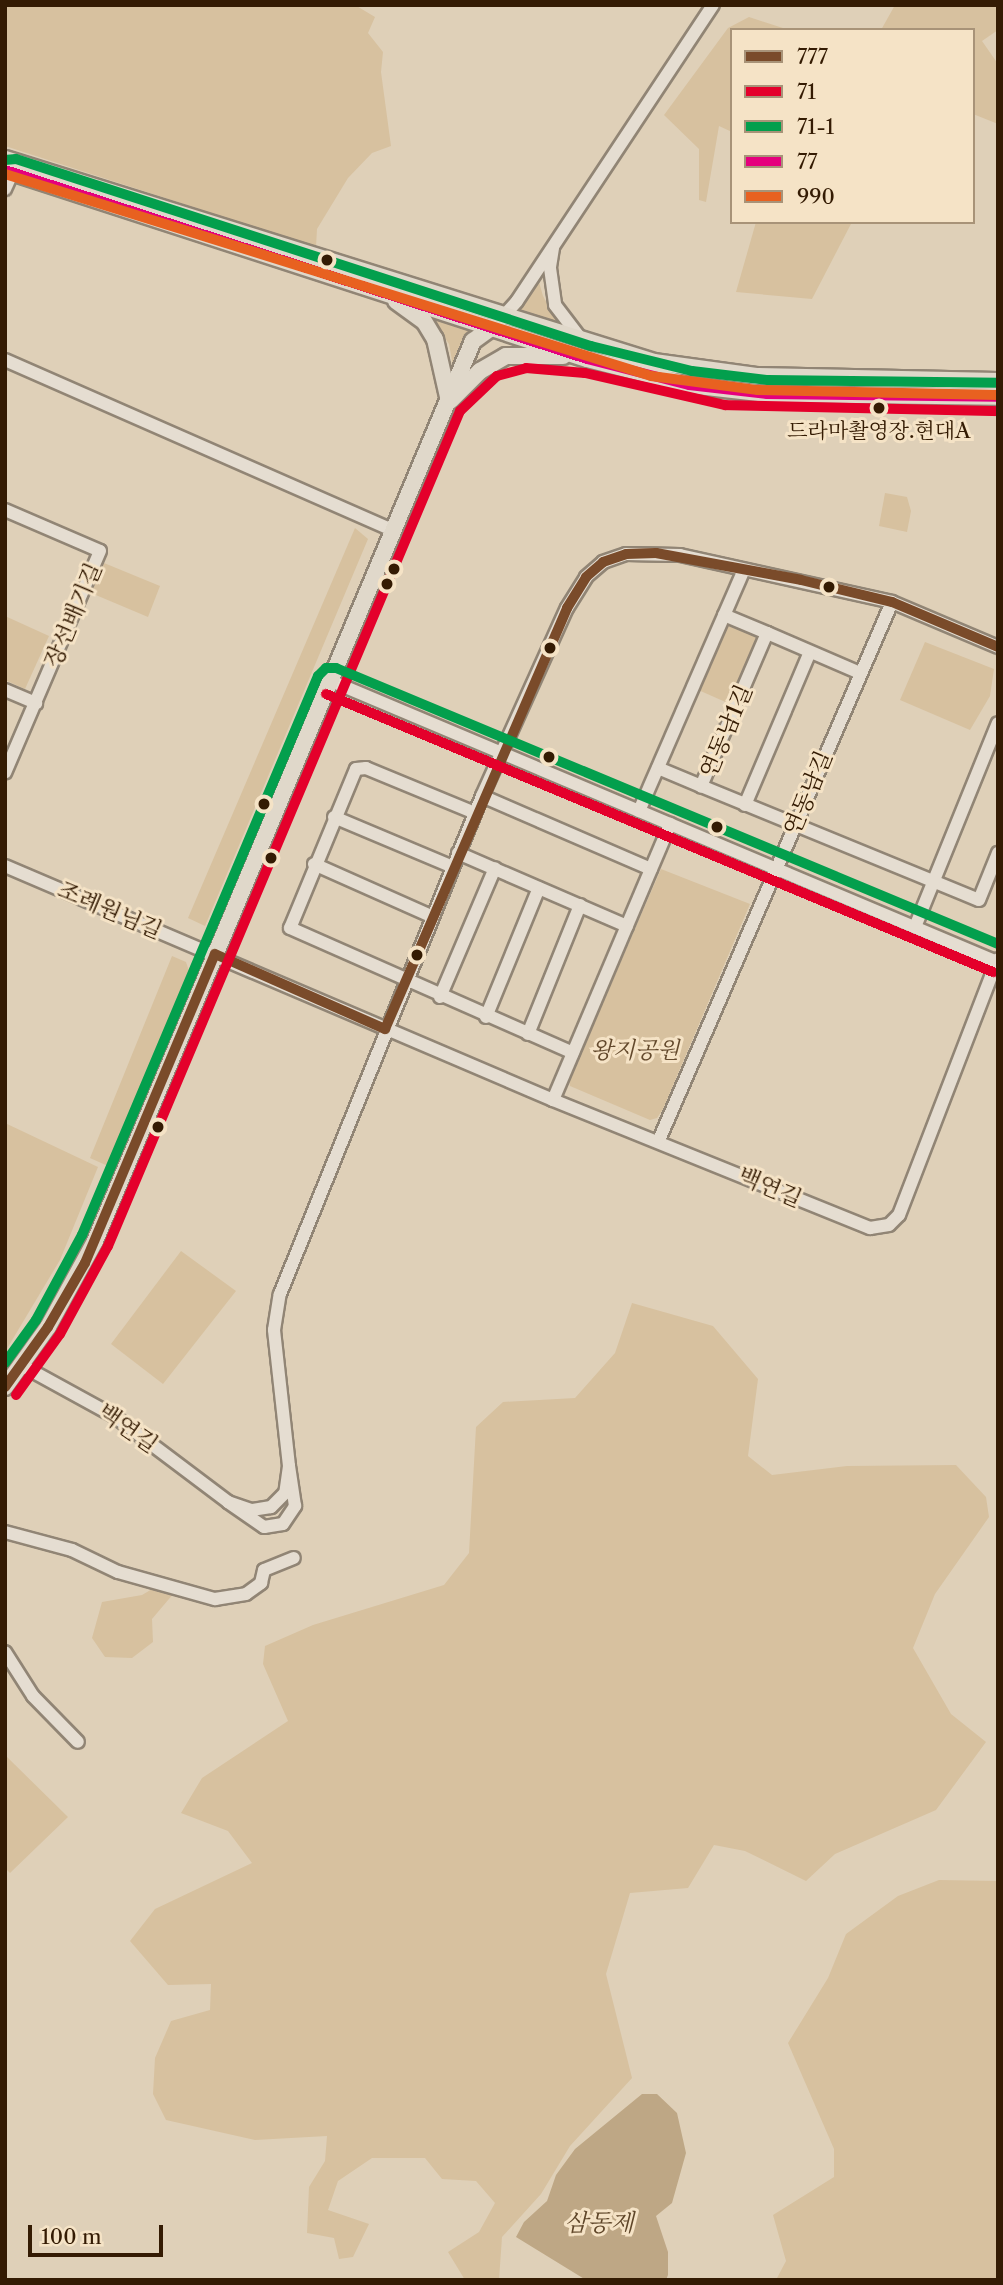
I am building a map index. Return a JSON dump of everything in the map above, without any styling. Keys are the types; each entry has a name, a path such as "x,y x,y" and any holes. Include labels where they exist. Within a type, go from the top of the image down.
{"main road":[{"path":"10,166 382,290 654,362 712,372 998,381"},
{"path":"10,166 498,322 587,359 727,391 998,397"},
{"path":"382,290 424,321 435,339 449,401"},
{"path":"7,1382 21,1366 90,1252 473,341 498,322"},
{"path":"449,401 460,396 480,371 506,356 587,359"}],"street":[{"path":"498,322 554,244 713,5"},
{"path":"5,189 10,166"},
{"path":"554,244 550,268 555,306 583,342"},
{"path":"5,360 395,531"},
{"name":"장선배기길","path":"5,510 100,551 5,773"},
{"path":"385,1029 482,796 567,608 586,577 603,562 626,554 656,553 892,602 998,647"},
{"name":"연동남1길","path":"639,811 743,572"},
{"name":"연동남길","path":"660,1140 775,868 892,602"},
{"path":"724,615 860,673"},
{"name":"연동남1길","path":"767,633 701,786 979,900 998,853"},
{"name":"연동남1길","path":"745,805 810,652"},
{"path":"331,681 997,960"},
{"path":"5,691 36,703"},
{"path":"915,927 998,723"},
{"path":"475,813 362,767 352,774 290,921 292,932 573,1053"},
{"path":"658,768 701,786"},
{"path":"482,796 651,869"},
{"path":"334,817 453,867"},
{"path":"553,1100 670,824"},
{"path":"458,853 627,926"},
{"path":"314,864 432,916"},
{"name":"조례원님길","path":"5,866 215,954"},
{"path":"440,997 495,868"},
{"path":"485,1017 539,888"},
{"path":"528,1034 580,905"},
{"name":"백연길","path":"215,954 553,1100 660,1140 870,1228 889,1225 899,1216 997,960"},
{"name":"백연길","path":"21,1366 114,1416 264,1527 278,1527 295,1506 275,1351 276,1312 385,1029"},
{"name":"백연길","path":"228,1502 251,1510 271,1507 285,1493 289,1466"},
{"path":"5,1532 72,1550 118,1572 215,1599 246,1594 261,1583 264,1570 294,1558"},
{"path":"5,1652 33,1696 78,1742"}],"green space":[{"path":"5,5 355,5 375,17 368,33 383,52 381,72 391,146 372,153 348,178 317,229 316,247 5,146"},
{"path":"895,5 998,5 998,30 982,41 998,64 998,124 975,115 975,28 882,28"},
{"path":"749,17 783,28 730,28 730,131 719,126 706,202 699,200 699,149 664,115 728,28"},
{"path":"755,224 851,224 812,299 736,292"},
{"path":"539,282 543,296 559,325 520,310"},
{"path":"431,317 474,330 453,366 449,344"},
{"path":"885,493 907,497 911,511 907,532 879,526"},
{"path":"355,528 368,539 205,926 188,918"},
{"path":"104,563 160,586 148,617 91,593"},
{"path":"5,616 49,636 25,689 5,680"},
{"path":"724,621 761,637 730,704 696,689"},
{"path":"925,642 994,669 990,696 970,730 900,700"},
{"name":"왕지공원","path":"661,869 750,904 663,1109 657,1118 650,1120 570,1086 569,1081"},
{"path":"172,956 186,962 189,971 108,1166 90,1158"},
{"path":"5,1123 98,1167 60,1260 5,1352"},
{"path":"181,1251 236,1291 163,1384 111,1344"},
{"path":"632,1303 713,1326 758,1379 748,1456 772,1475 847,1466 956,1465 986,1497 989,1517 935,1594 913,1648 951,1714 986,1742 936,1810 835,1854 806,1881 745,1851 714,1845 688,1888 630,1893 606,1974 632,2078 570,2146 541,2194 502,2237 499,2280 465,2280 448,2252 479,2232 495,2203 476,2181 442,2179 425,2158 372,2158 338,2181 328,2210 369,2224 353,2257 339,2259 334,2238 307,2233 309,2187 325,2161 327,2136 255,2140 166,2120 153,2094 155,2058 171,2021 210,2010 211,1984 168,1985 130,1941 155,1909 252,1863 228,1831 181,1813 202,1778 288,1721 263,1664 265,1646 313,1625 444,1585 469,1553 476,1427 503,1402 575,1398 615,1353"},
{"path":"159,1585 174,1593 152,1619 153,1642 132,1658 105,1657 92,1638 102,1602 142,1595"},
{"path":"5,1755 68,1817 10,1873 5,1868"},
{"path":"939,1880 998,1881 998,2280 776,2280 786,2261 773,2215 834,2177 834,2149 788,2043 828,1978 846,1934 898,1896"}],"water":[{"name":"삼동제","path":"642,2094 657,2094 677,2113 686,2153 672,2203 656,2216 668,2252 668,2275 666,2280 586,2280 516,2237 524,2222 547,2201 556,2175 575,2149"}],"transit line":[{"name":"71-1","path":"5,160 16,159 591,346 692,371 768,380 998,383"},
{"name":"77","path":"5,170 587,359 689,385 767,394 998,397"},
{"name":"990","path":"5,174 651,376 758,390 998,395"},
{"name":"71","path":"16,1395 60,1334 108,1246 460,411 497,376 526,368 585,373 725,405 998,411"},
{"name":"777","path":"385,1029 567,608 586,577 603,562 626,554 656,553 801,580 892,602 998,647"},
{"name":"71-1","path":"5,1363 36,1320 82,1235 318,676 326,668 336,668 998,944"},
{"name":"71","path":"326,694 993,972"},
{"name":"777","path":"215,954 385,1029"},
{"name":"777","path":"5,1387 48,1327 85,1263 215,954"}],"place":[{"name":"드라마촬영장.현대A","path":"879,408"}]}
